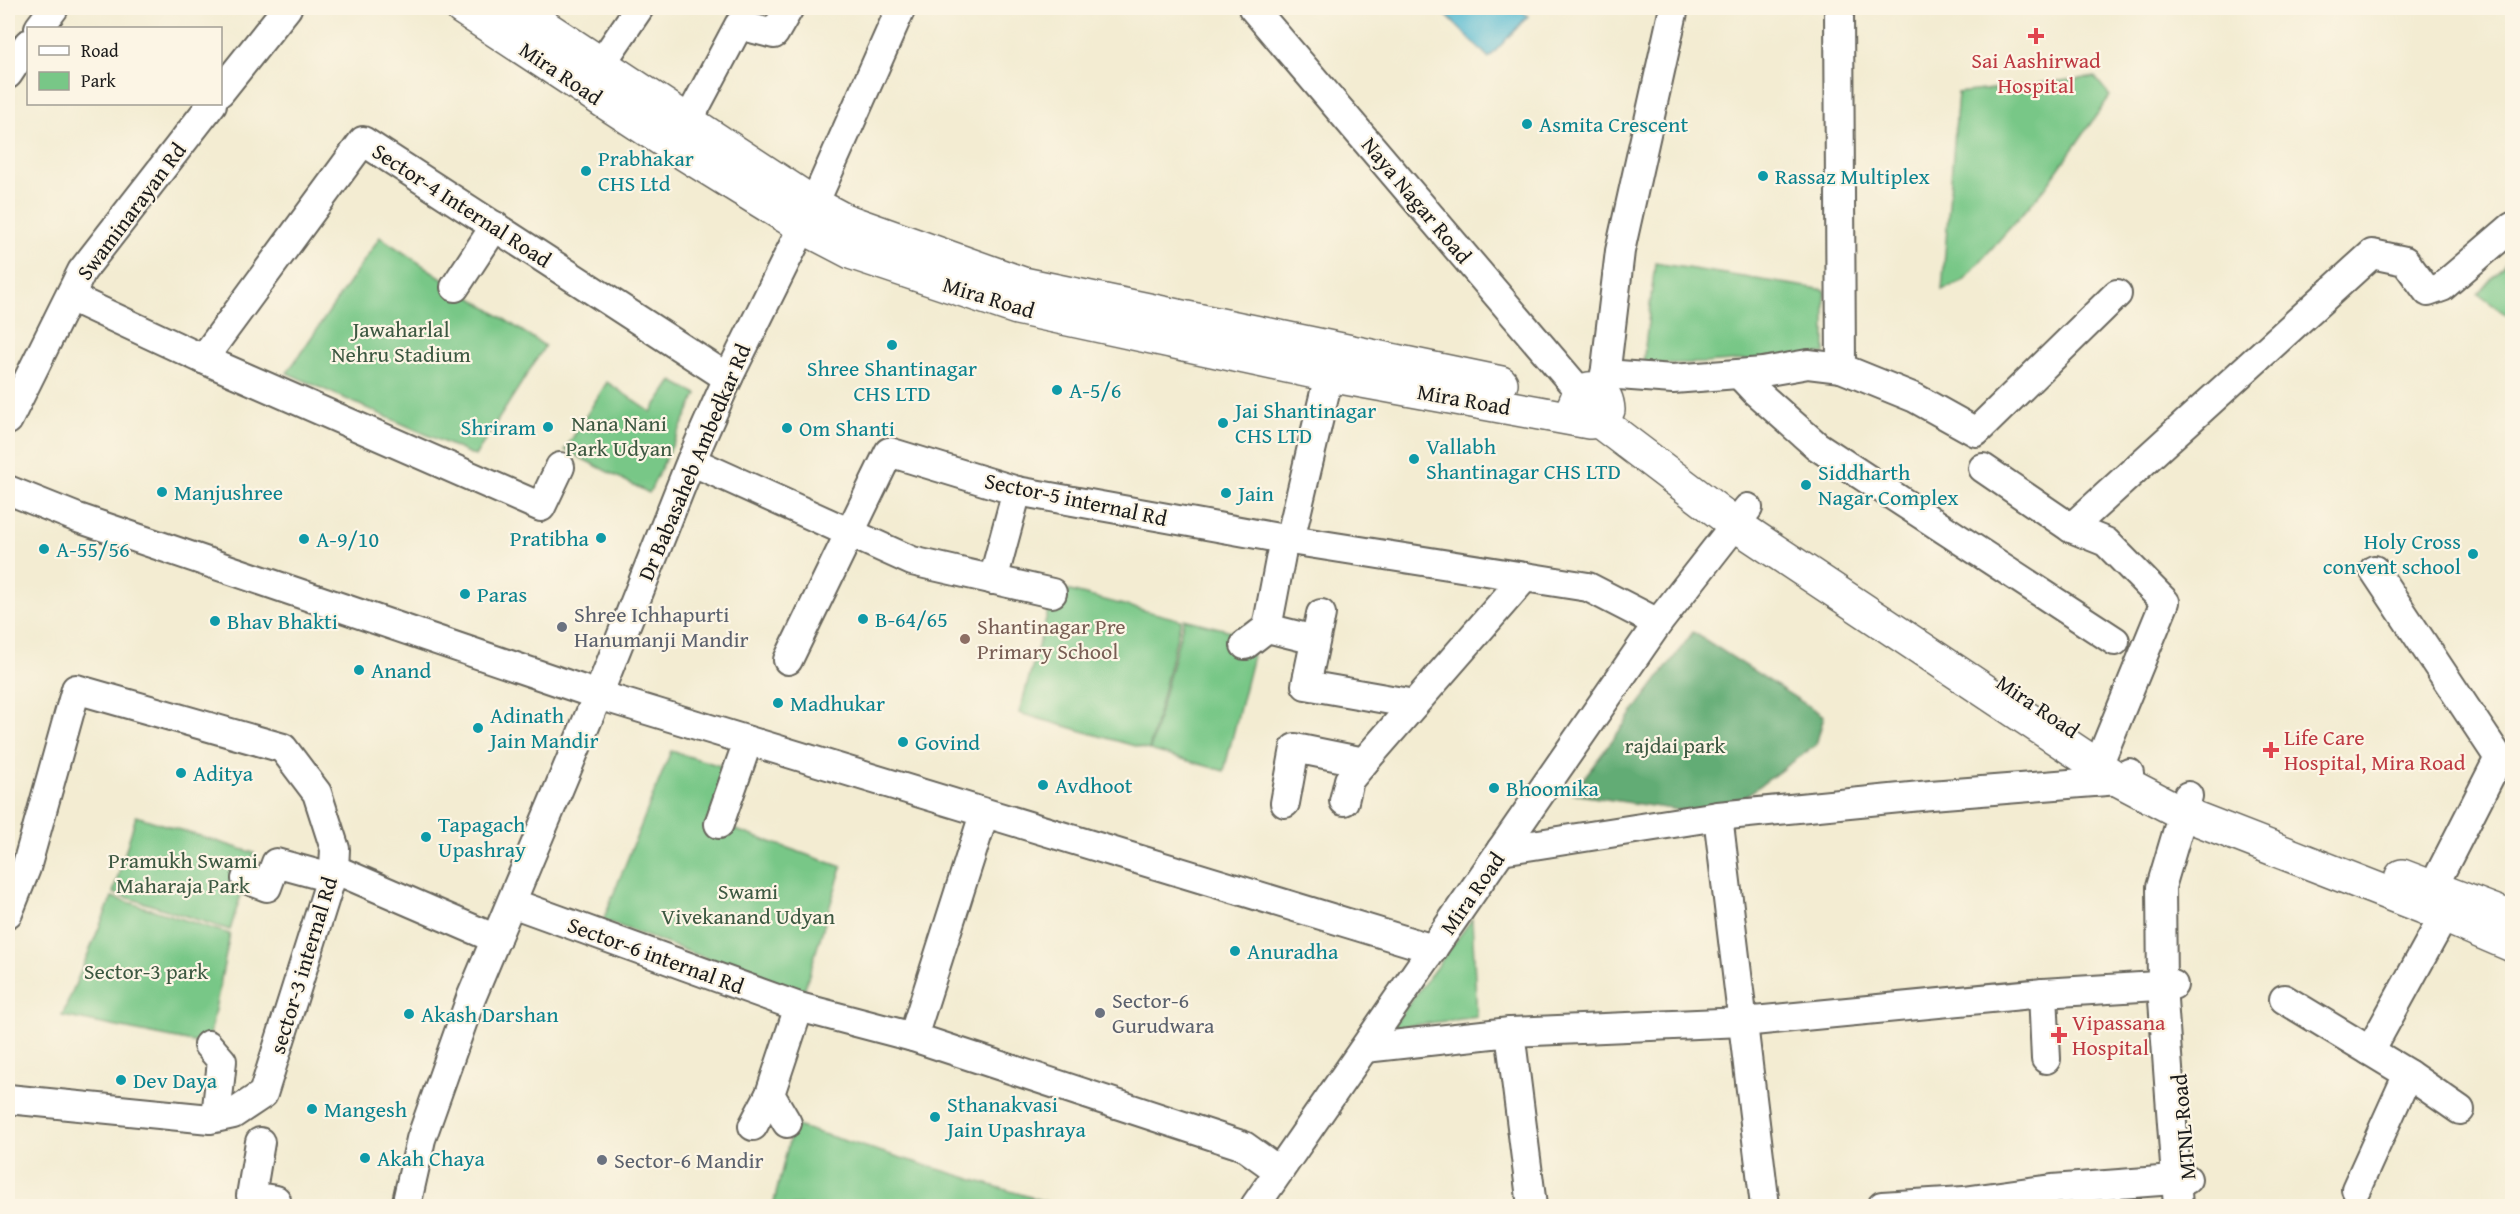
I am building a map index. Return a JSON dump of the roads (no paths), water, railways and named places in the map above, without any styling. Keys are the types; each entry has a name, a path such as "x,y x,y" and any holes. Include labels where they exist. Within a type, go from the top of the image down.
{"main road":[{"name":"Mira Road","path":"462,8 643,127 808,215 844,220 1023,284 1593,401 1742,517 1843,575 2114,767 2191,807 2433,903 2512,945"},
{"name":"Mira Road","path":"516,8 688,121 853,253 998,303 1329,375 1593,401"},
{"name":"Mira Road","path":"2433,903 2512,918"}],"street":[{"path":"40,27 54,8"},
{"path":"222,90 287,8"},
{"path":"601,64 639,8"},
{"path":"688,121 739,25 774,34 789,8"},
{"name":"Dr Babasaheb Ambedkar Rd","path":"406,1206 421,1138 471,998 598,695 691,461 728,378 808,215 901,8"},
{"name":"Naya Nagar Road","path":"1253,8 1593,401"},
{"path":"1674,8 1620,251 1593,401 1673,379 1739,374 1808,364 1841,368 1915,398 1976,432 2117,294"},
{"path":"1839,8 1841,368"},
{"path":"8,74 27,46"},
{"name":"Swaminarayan Rd","path":"8,420 82,271 211,105"},
{"name":"Sector-4 Internal Road","path":"203,359 363,141 728,378"},
{"path":"455,287 495,226"},
{"path":"2071,528 2372,254 2405,261 2428,292 2442,287 2512,227"},
{"path":"70,297 203,359 326,403 541,507 560,467"},
{"path":"1739,374 1817,446 2115,641"},
{"path":"1329,375 1287,540 1256,636 1318,627 1306,685 1414,704"},
{"name":"Sector-5 internal Rd","path":"788,660 889,452 1017,491 1287,540 1588,587 1658,623"},
{"path":"691,461 912,561 1052,593"},
{"path":"1502,850 1718,816 1930,795 2114,767 2165,602 2106,542 2071,528 1983,468"},
{"path":"8,490 78,518 598,695 1432,949"},
{"path":"993,580 1017,491"},
{"name":"Mira Road","path":"1255,1206 1658,623 1742,517"},
{"path":"2370,1051 2433,903 2499,758 2374,570"},
{"path":"1344,801 1349,780 1525,577"},
{"name":"sector-3 internal Rd","path":"8,913 26,868 76,689 283,748 317,793 335,849 333,874 263,1094 233,1114 210,1119 8,1099"},
{"path":"719,824 748,741"},
{"path":"1285,803 1295,748 1364,762"},
{"name":"MTNL Road","path":"2183,1193 2167,985 2171,899 2191,807"},
{"path":"913,1037 984,814"},
{"path":"1718,816 1765,1206"},
{"path":"246,879 267,887 276,863 333,874 496,939"},
{"name":"Sector-6 internal Rd","path":"512,903 799,1007 913,1037 1244,1146 1279,1171"},
{"path":"1365,1048 1510,1032 1743,1022 2043,993 2167,985"},
{"path":"2043,993 2046,1059"},
{"path":"2284,999 2408,1074 2460,1110"},
{"path":"753,1126 770,1094 799,1007"},
{"path":"1510,1032 1532,1206"},
{"path":"208,1045 222,1061 216,1118"},
{"path":"2356,1189 2408,1074"},
{"path":"770,1094 787,1123"},
{"path":"260,1142 250,1196 276,1200 275,1206"},
{"path":"1882,1206 1965,1204 2052,1189 2183,1193"}],"water":[{"path":"1439,8 1519,8 1528,16 1489,58"}],"place":[{"name":"Sai Aashirwad Hospital","path":"2036,36"},
{"name":"Asmita Crescent","path":"1527,124"},
{"name":"Prabhakar CHS Ltd","path":"586,171"},
{"name":"Rassaz Multiplex","path":"1763,176"},
{"name":"Shree Shantinagar CHS LTD","path":"892,345"},
{"name":"A-5/6","path":"1057,390"},
{"name":"Jai Shantinagar CHS LTD","path":"1223,423"},
{"name":"Shriram","path":"548,427"},
{"name":"Om Shanti","path":"787,428"},
{"name":"Vallabh Shantinagar CHS LTD","path":"1414,459"},
{"name":"Siddharth Nagar Complex","path":"1806,485"},
{"name":"Manjushree","path":"162,492"},
{"name":"Jain","path":"1226,493"},
{"name":"Pratibha","path":"601,538"},
{"name":"A-9/10","path":"304,539"},
{"name":"A-55/56","path":"44,549"},
{"name":"Holy Cross convent school","path":"2473,554"},
{"name":"Paras","path":"465,594"},
{"name":"B-64/65","path":"863,619"},
{"name":"Bhav Bhakti","path":"215,621"},
{"name":"Shree Ichhapurti Hanumanji Mandir","path":"562,627"},
{"name":"Shantinagar Pre Primary School","path":"965,639"},
{"name":"Anand","path":"359,670"},
{"name":"Madhukar","path":"778,703"},
{"name":"Adinath Jain Mandir","path":"478,728"},
{"name":"Govind","path":"903,742"},
{"name":"Life Care Hospital, Mira Road","path":"2271,750"},
{"name":"Aditya","path":"181,773"},
{"name":"Avdhoot","path":"1043,785"},
{"name":"Bhoomika","path":"1494,788"},
{"name":"Tapagach Upashray","path":"426,837"},
{"name":"Anuradha","path":"1235,951"},
{"name":"Sector-6 Gurudwara","path":"1100,1013"},
{"name":"Akash Darshan","path":"409,1014"},
{"name":"Vipassana Hospital","path":"2059,1035"},
{"name":"Dev Daya","path":"121,1080"},
{"name":"Mangesh","path":"312,1109"},
{"name":"Sthanakvasi Jain Upashraya","path":"935,1117"},
{"name":"Akah Chaya","path":"365,1158"},
{"name":"Sector-6 Mandir","path":"602,1160"}],"park label":[{"name":"Jawaharlal Nehru Stadium","path":"401,342"},
{"name":"Nana Nani Park Udyan","path":"619,436"},
{"name":"rajdai park","path":"1675,745"},
{"name":"Pramukh Swami Maharaja Park","path":"183,872"},
{"name":"Swami Vivekanand Udyan","path":"748,904"},
{"name":"Sector-3 park","path":"146,971"}]}
